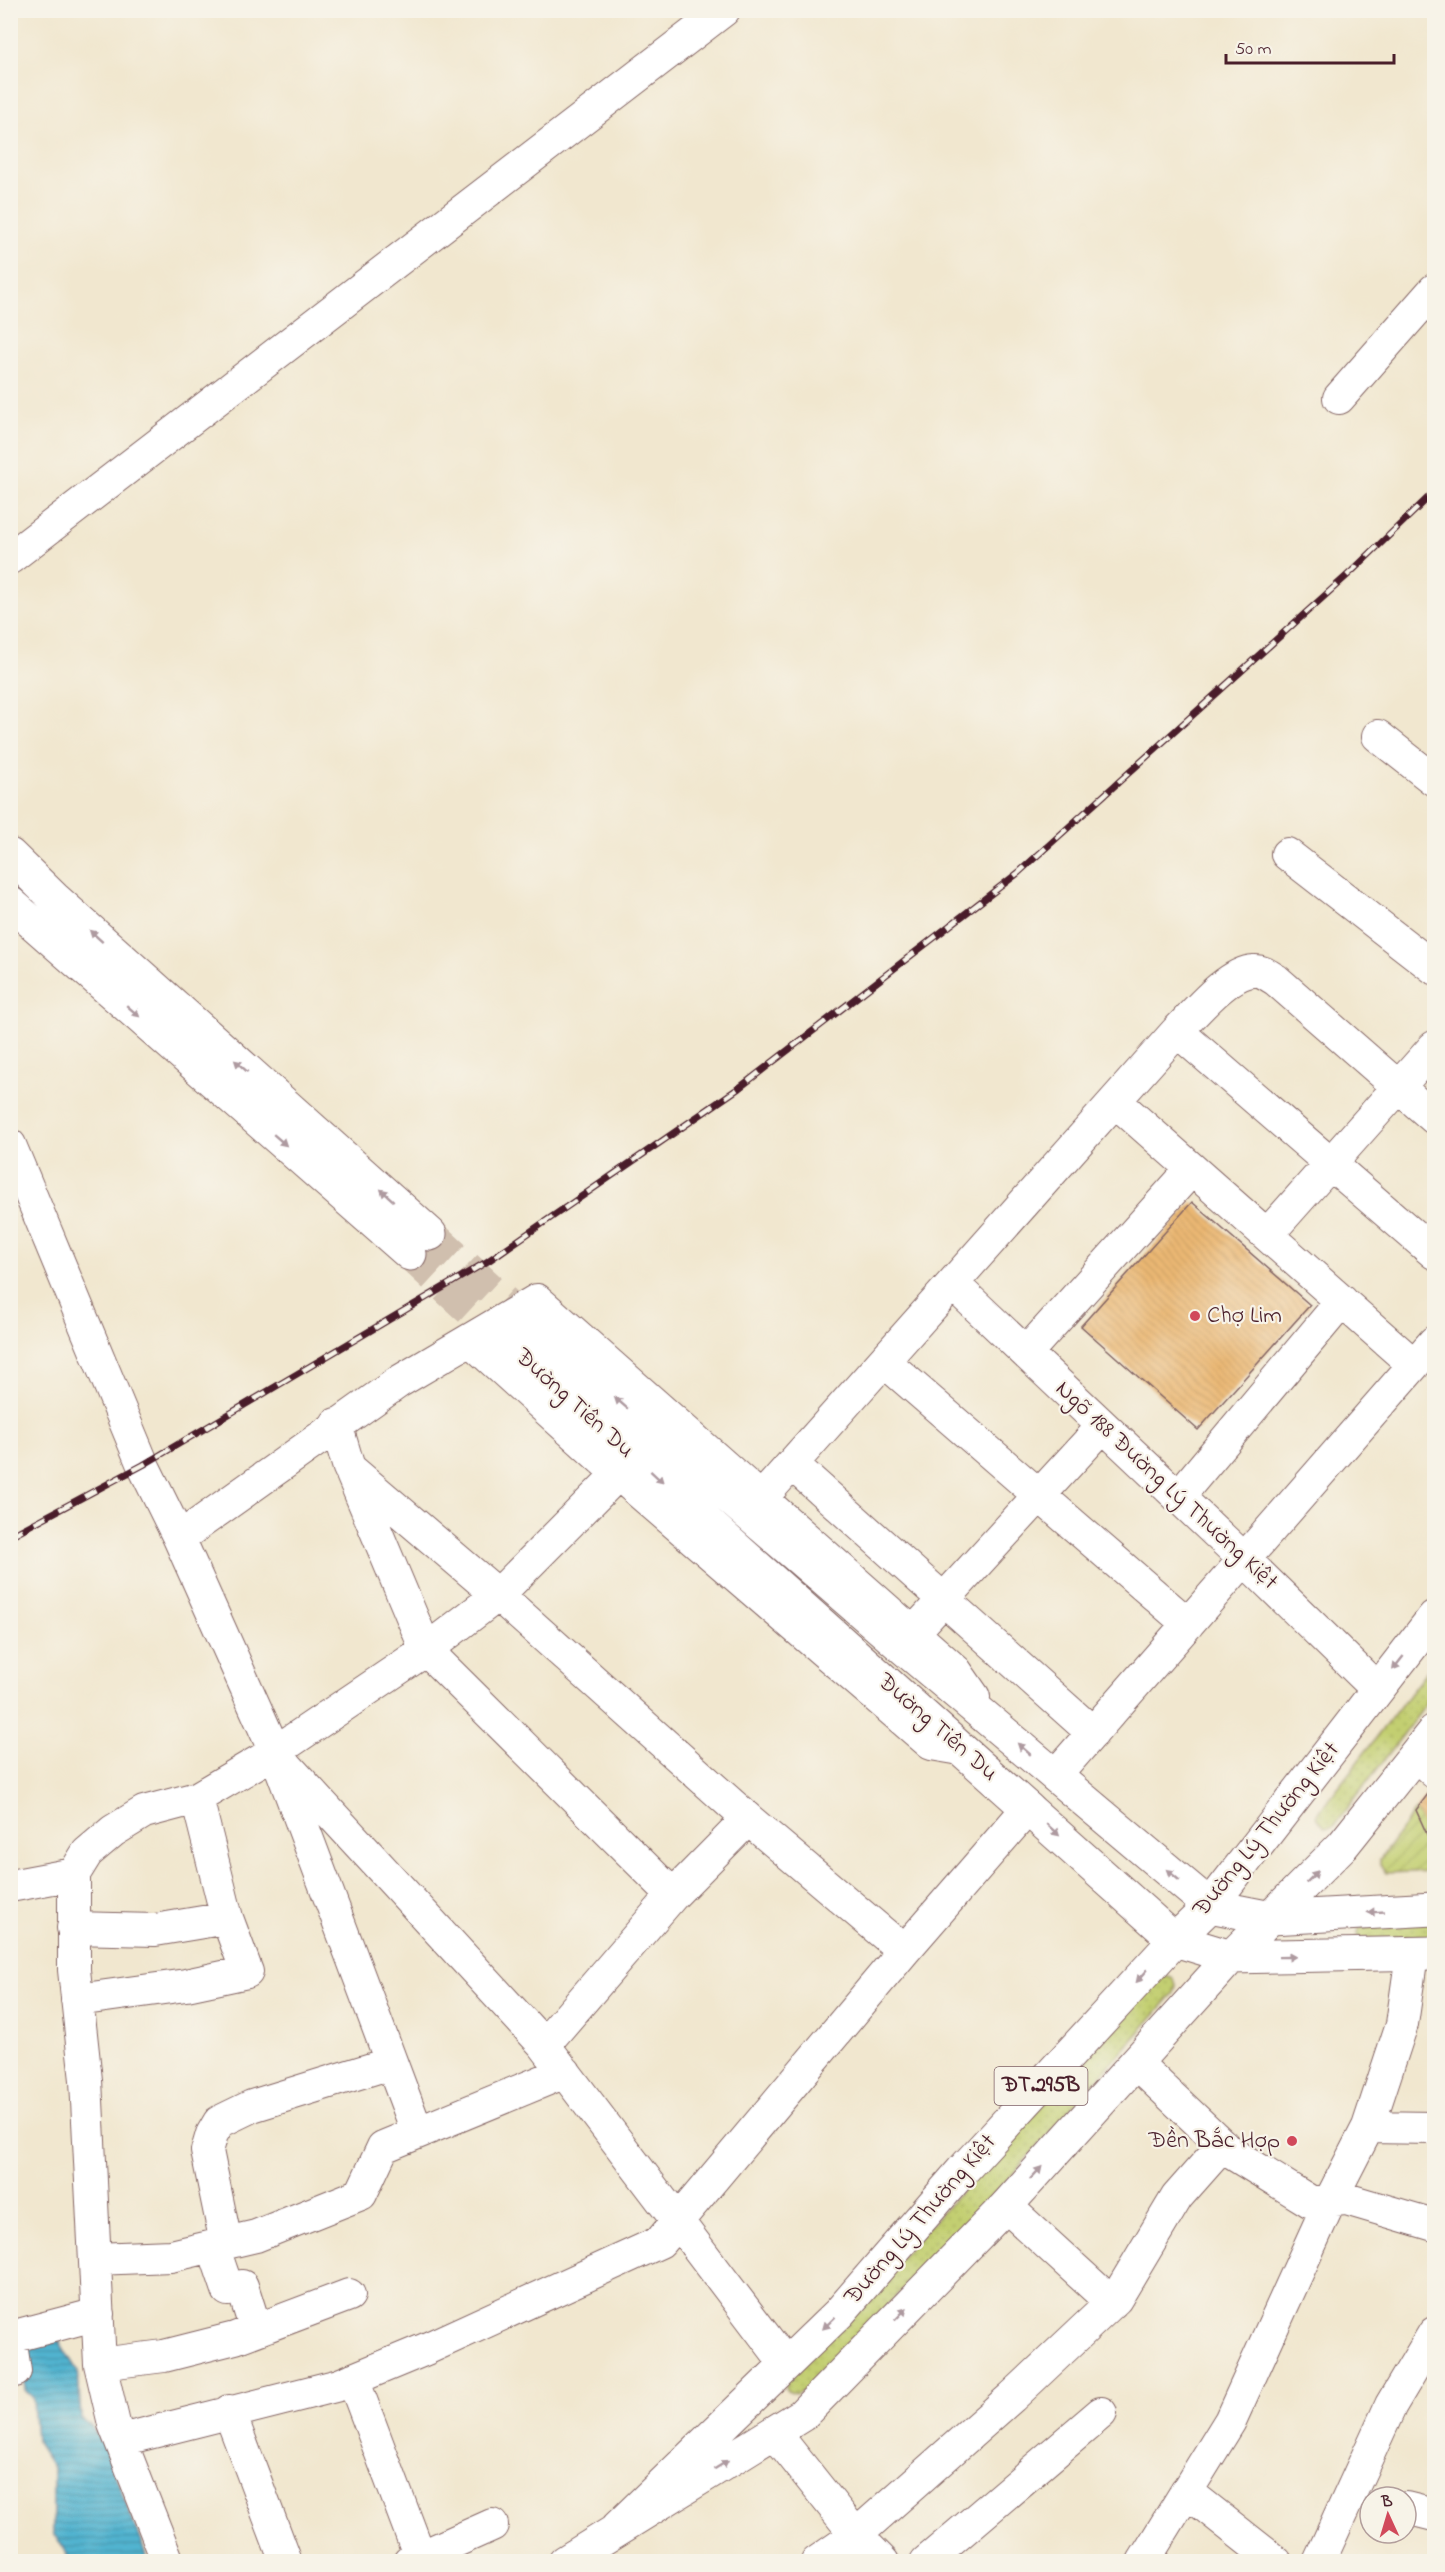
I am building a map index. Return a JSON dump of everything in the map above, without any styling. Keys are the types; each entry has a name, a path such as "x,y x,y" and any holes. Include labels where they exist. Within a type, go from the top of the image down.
{"main road":[{"path":"10,855 420,1244 10,903"},
{"name":"Đường Tiên Du","path":"1423,1954 1231,1958 1175,1940 725,1540 515,1332 756,1506 907,1639 988,1717 1210,1906 1271,1918 1434,1910"},
{"name":"Đường Lý Thường Kiệt","path":"617,2528 839,2313 962,2171 1175,1940 1210,1906 1434,1617"},
{"name":"Đường Lý Thường Kiệt","path":"566,2562 617,2528 802,2415 1005,2206 1137,2064 1231,1958 1343,1845 1428,1753"}],"street":[{"path":"10,558 724,10"},
{"path":"1339,398 1434,290"},
{"path":"1378,736 1434,780"},
{"path":"1287,854 1434,968"},
{"path":"725,1540 1115,1101 1217,991 1242,973 1261,971 1276,980 1434,1118"},
{"path":"1178,1032 1434,1253"},
{"path":"1267,1235 1434,1047"},
{"path":"1115,1101 1414,1365"},
{"path":"10,1145 143,1465 179,1538 275,1752 417,2131"},
{"path":"1026,1353 1192,1169"},
{"name":"Ngõ 188 Đường Lý Thường Kiệt","path":"952,1284 1244,1559 1377,1689"},
{"path":"179,1538 336,1424 400,1381 537,1300 756,1506"},
{"path":"1178,1497 1342,1301"},
{"path":"471,1341 618,1474 931,1744 961,1749"},
{"path":"1055,1776 1434,1342"},
{"path":"884,1361 1188,1624"},
{"path":"336,1424 349,1468 426,1650 674,1895"},
{"path":"907,1639 1103,1426"},
{"path":"792,1464 1093,1733"},
{"path":"349,1468 498,1595 748,1819 904,1951"},
{"path":"168,2562 114,2424 100,2364 86,2080 77,2000 73,1928 74,1874 87,1853 113,1831 144,1812 197,1798 275,1752 426,1650 498,1595 618,1474"},
{"path":"275,1752 544,2045 786,2364"},
{"path":"77,2000 186,1985 248,1972 227,1918 197,1798"},
{"path":"121,2440 339,2385 660,2242 678,2224 904,1951 1028,1808"},
{"path":"544,2045 674,1895 748,1819"},
{"path":"10,1886 74,1874"},
{"path":"73,1928 155,1930 227,1918"},
{"path":"1143,2562 1230,2421 1330,2201 1368,2127 1423,1954"},
{"path":"256,2330 242,2286 228,2290 207,2151 212,2134 219,2122 252,2106 391,2063"},
{"path":"1137,2064 1223,2145 1311,2202 1346,2199 1434,2225"},
{"path":"95,2259 171,2256 256,2236 361,2194 383,2147 417,2131 565,2072"},
{"path":"1368,2127 1434,2128"},
{"path":"818,2562 856,2535 1012,2397 1112,2303 1177,2198 1223,2145"},
{"path":"1005,2206 1112,2303"},
{"path":"100,2364 164,2356 235,2338 349,2295"},
{"path":"15,2371 10,2337 98,2314"},
{"path":"1363,2485 1391,2405 1434,2333"},
{"path":"353,2379 414,2559 492,2526"},
{"path":"229,2411 286,2562"},
{"path":"926,2562 1101,2413"},
{"path":"774,2432 856,2535 883,2562"},
{"path":"1186,2491 1276,2562"},
{"path":"1319,2562 1358,2498"},
{"path":"1418,2511 1434,2515"}],"green space":[{"path":"1434,1662 1434,1694 1334,1826 1325,1828 1317,1817 1320,1811"},
{"path":"1416,1810 1434,1849 1434,1871 1386,1873 1380,1864 1380,1859"},
{"path":"1434,1918 1434,1939 1357,1940 1359,1928"},
{"path":"1165,1976 1174,1979 1176,1985 1174,1993 1013,2174 808,2388 795,2394 787,2391 785,2381 1156,1982"}],"water":[{"path":"59,2341 78,2372 81,2418 91,2426 103,2443 148,2561 63,2561 67,2555 64,2547 53,2534 53,2467 36,2441 33,2399 25,2390 22,2359 36,2343"}],"building":[{"name":"Chợ Lim","path":"1192,1202 1310,1305 1198,1430 1081,1326"},
{"path":"1434,1789 1434,1850 1416,1810"}],"tunnel":[{"path":"430,1234 528,1324"},
{"path":"410,1254 503,1340"}],"railway":[{"path":"10,1536 143,1465 488,1261 739,1088 1018,873 1352,571 1434,492"}],"place":[{"name":"Chợ Lim","path":"1195,1316"},
{"name":"Đền Bắc Hợp","path":"1292,2141"}]}
